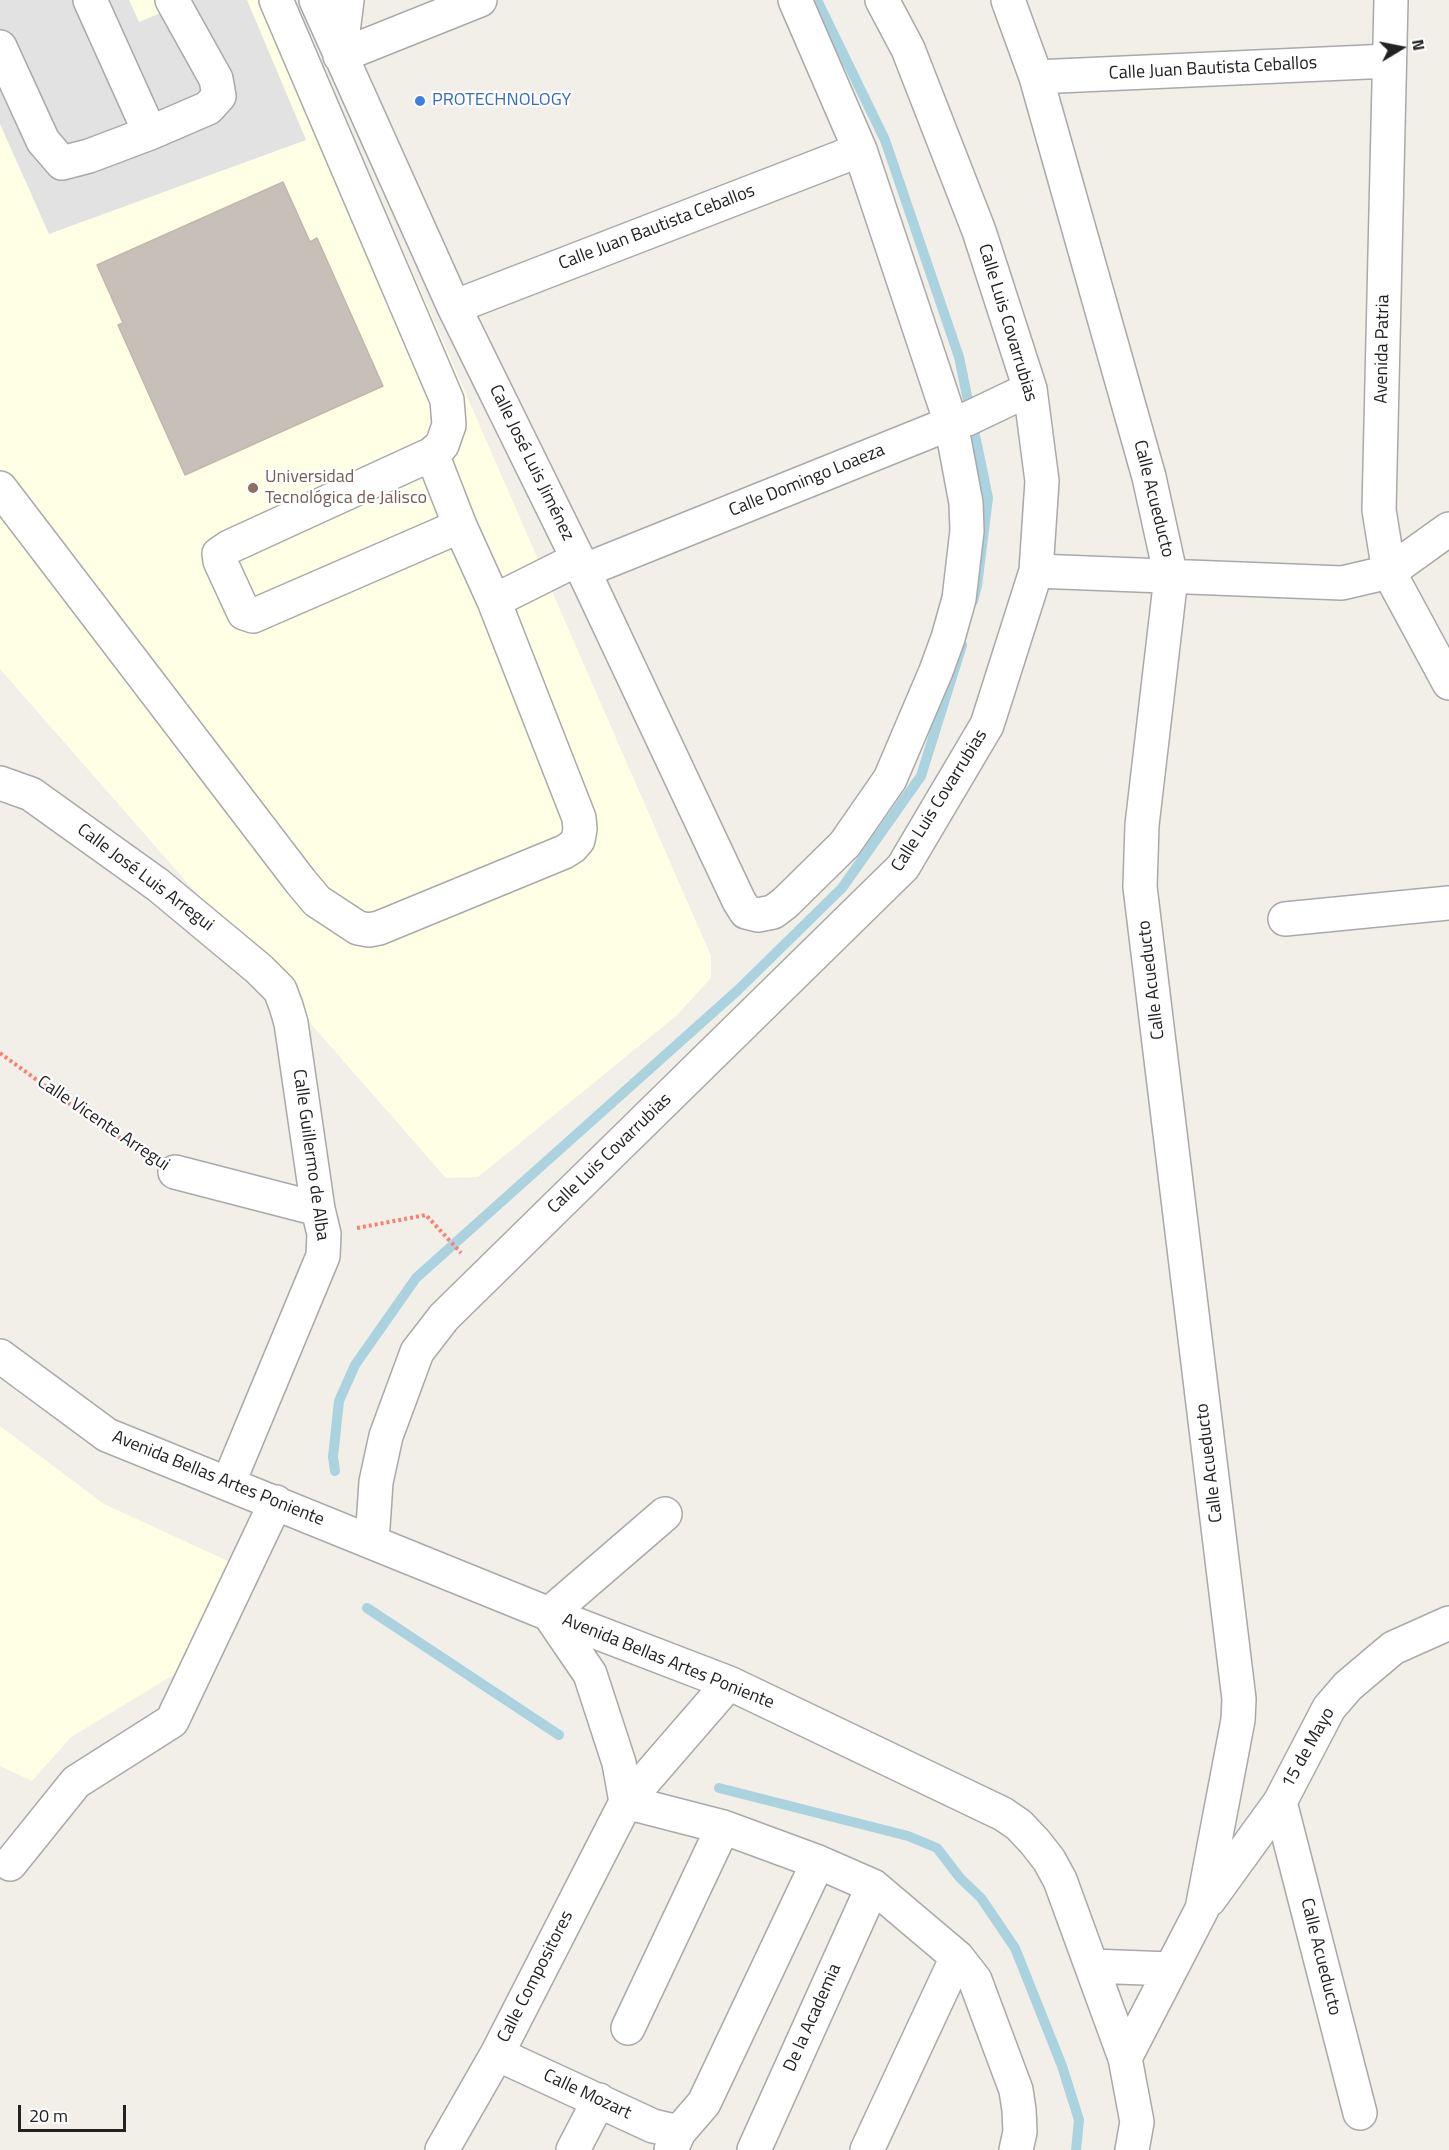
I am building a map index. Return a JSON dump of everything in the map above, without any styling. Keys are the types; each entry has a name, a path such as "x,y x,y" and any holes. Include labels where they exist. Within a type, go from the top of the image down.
{"street":[{"path":"90,0 150,133"},
{"path":"0,48 43,141 62,163 90,156 208,108 219,96 216,79 172,0"},
{"path":"276,0 447,399 449,425 442,445 432,454 229,547 219,554 220,561 244,613 253,616 460,526"},
{"name":"Calle José Luis Jiménez","path":"316,0 454,307 581,565 746,912 758,915 773,912 786,903 845,843 890,779 936,671 959,599 967,531 959,421"},
{"path":"347,0 340,56 480,0"},
{"path":"795,0 860,150 959,421"},
{"name":"Calle Luis Covarrubias","path":"372,1542 376,1482 386,1436 417,1352 444,1317 903,867 987,725 1036,571 1042,481 1030,389 979,231 908,49 882,0"},
{"name":"Calle Acueducto","path":"1008,0 1036,76 1152,487 1171,577 1142,825 1140,887 1239,1699 1238,1720 1202,1909 1125,2058"},
{"name":"Avenida Patria","path":"1391,0 1379,510 1389,572 1449,683"},
{"name":"Calle Juan Bautista Ceballos","path":"1036,76 1389,61"},
{"name":"Calle Juan Bautista Ceballos","path":"454,307 860,150"},
{"name":"Calle Domingo Loaeza","path":"494,601 581,565 959,421 999,405 1030,389"},
{"path":"0,488 301,882 317,901 358,928 369,930 379,928 564,852 578,840 580,830 579,818 494,601 460,526 432,454"},
{"path":"1036,571 1342,583 1389,572 1449,529"},
{"name":"Calle José Luis Arregui","path":"0,783 31,794 158,885 239,951 280,990"},
{"path":"1285,919 1449,903"},
{"name":"Calle Guillermo de Alba","path":"228,1484 323,1256 321,1222 291,1023 280,990"},
{"name":"Calle Vicente Arregui","path":"175,1172 321,1222"},
{"name":"Avenida Bellas Artes Poniente","path":"0,1356 107,1435 549,1614 729,1683 1003,1814 1019,1825 1049,1860 1060,1880 1125,2058 1137,2122 1132,2150"},
{"path":"10,1864 76,1782 172,1721 276,1502"},
{"path":"665,1514 549,1614 590,1674 619,1762 626,1802 723,1827 873,1886 957,1957 975,1980 1016,2090 1020,2110 1020,2132 1016,2150"},
{"name":"15 de Mayo","path":"1202,1909 1280,1802 1329,1708 1348,1686 1393,1648 1449,1623"},
{"name":"Calle Compositores","path":"442,2150 497,2054 626,1802 729,1683"},
{"name":"Calle Acueducto","path":"1280,1802 1360,2113"},
{"path":"628,2028 723,1827"},
{"path":"668,2136 704,2103 818,1863"},
{"name":"De la Academia","path":"754,2150 873,1886"},
{"path":"867,2150 957,1957"},
{"path":"1092,1966 1170,1969"},
{"name":"Calle Mozart","path":"497,2054 599,2100 668,2136"},
{"path":"573,2150 599,2100"}],"path":[{"name":"Calle Vicente Arregui","path":"0,1053 88,1118 175,1172"},
{"path":"321,1222 426,1215 461,1252"}],"shaded area":[{"name":"Universidad Tecnológica de Jalisco","path":"0,0 291,0 428,307 711,956 711,978 676,1016 478,1177 446,1178 0,669"},
{"path":"0,0 129,0 139,22 191,0 247,0 306,140 49,234 0,124"},
{"path":"0,1426 104,1504 230,1562 175,1674 71,1737 32,1781 0,1766"}],"building":[{"path":"283,182 310,242 317,238 383,386 185,475 118,325 123,323 97,265"}],"waterway":[{"path":"817,0 885,140 959,357 988,498 973,601"},
{"path":"335,1471 333,1457 339,1401 355,1365 416,1278 738,990 842,888 921,776 962,645"},
{"path":"367,1608 559,1735"},
{"path":"719,1788 908,1836 937,1848 960,1878 981,1898 1015,1948 1062,2066 1079,2120 1076,2150"}],"place":[{"name":"PROTECHNOLOGY","path":"420,101"},
{"name":"Universidad Tecnológica de Jalisco","path":"253,488"}]}
